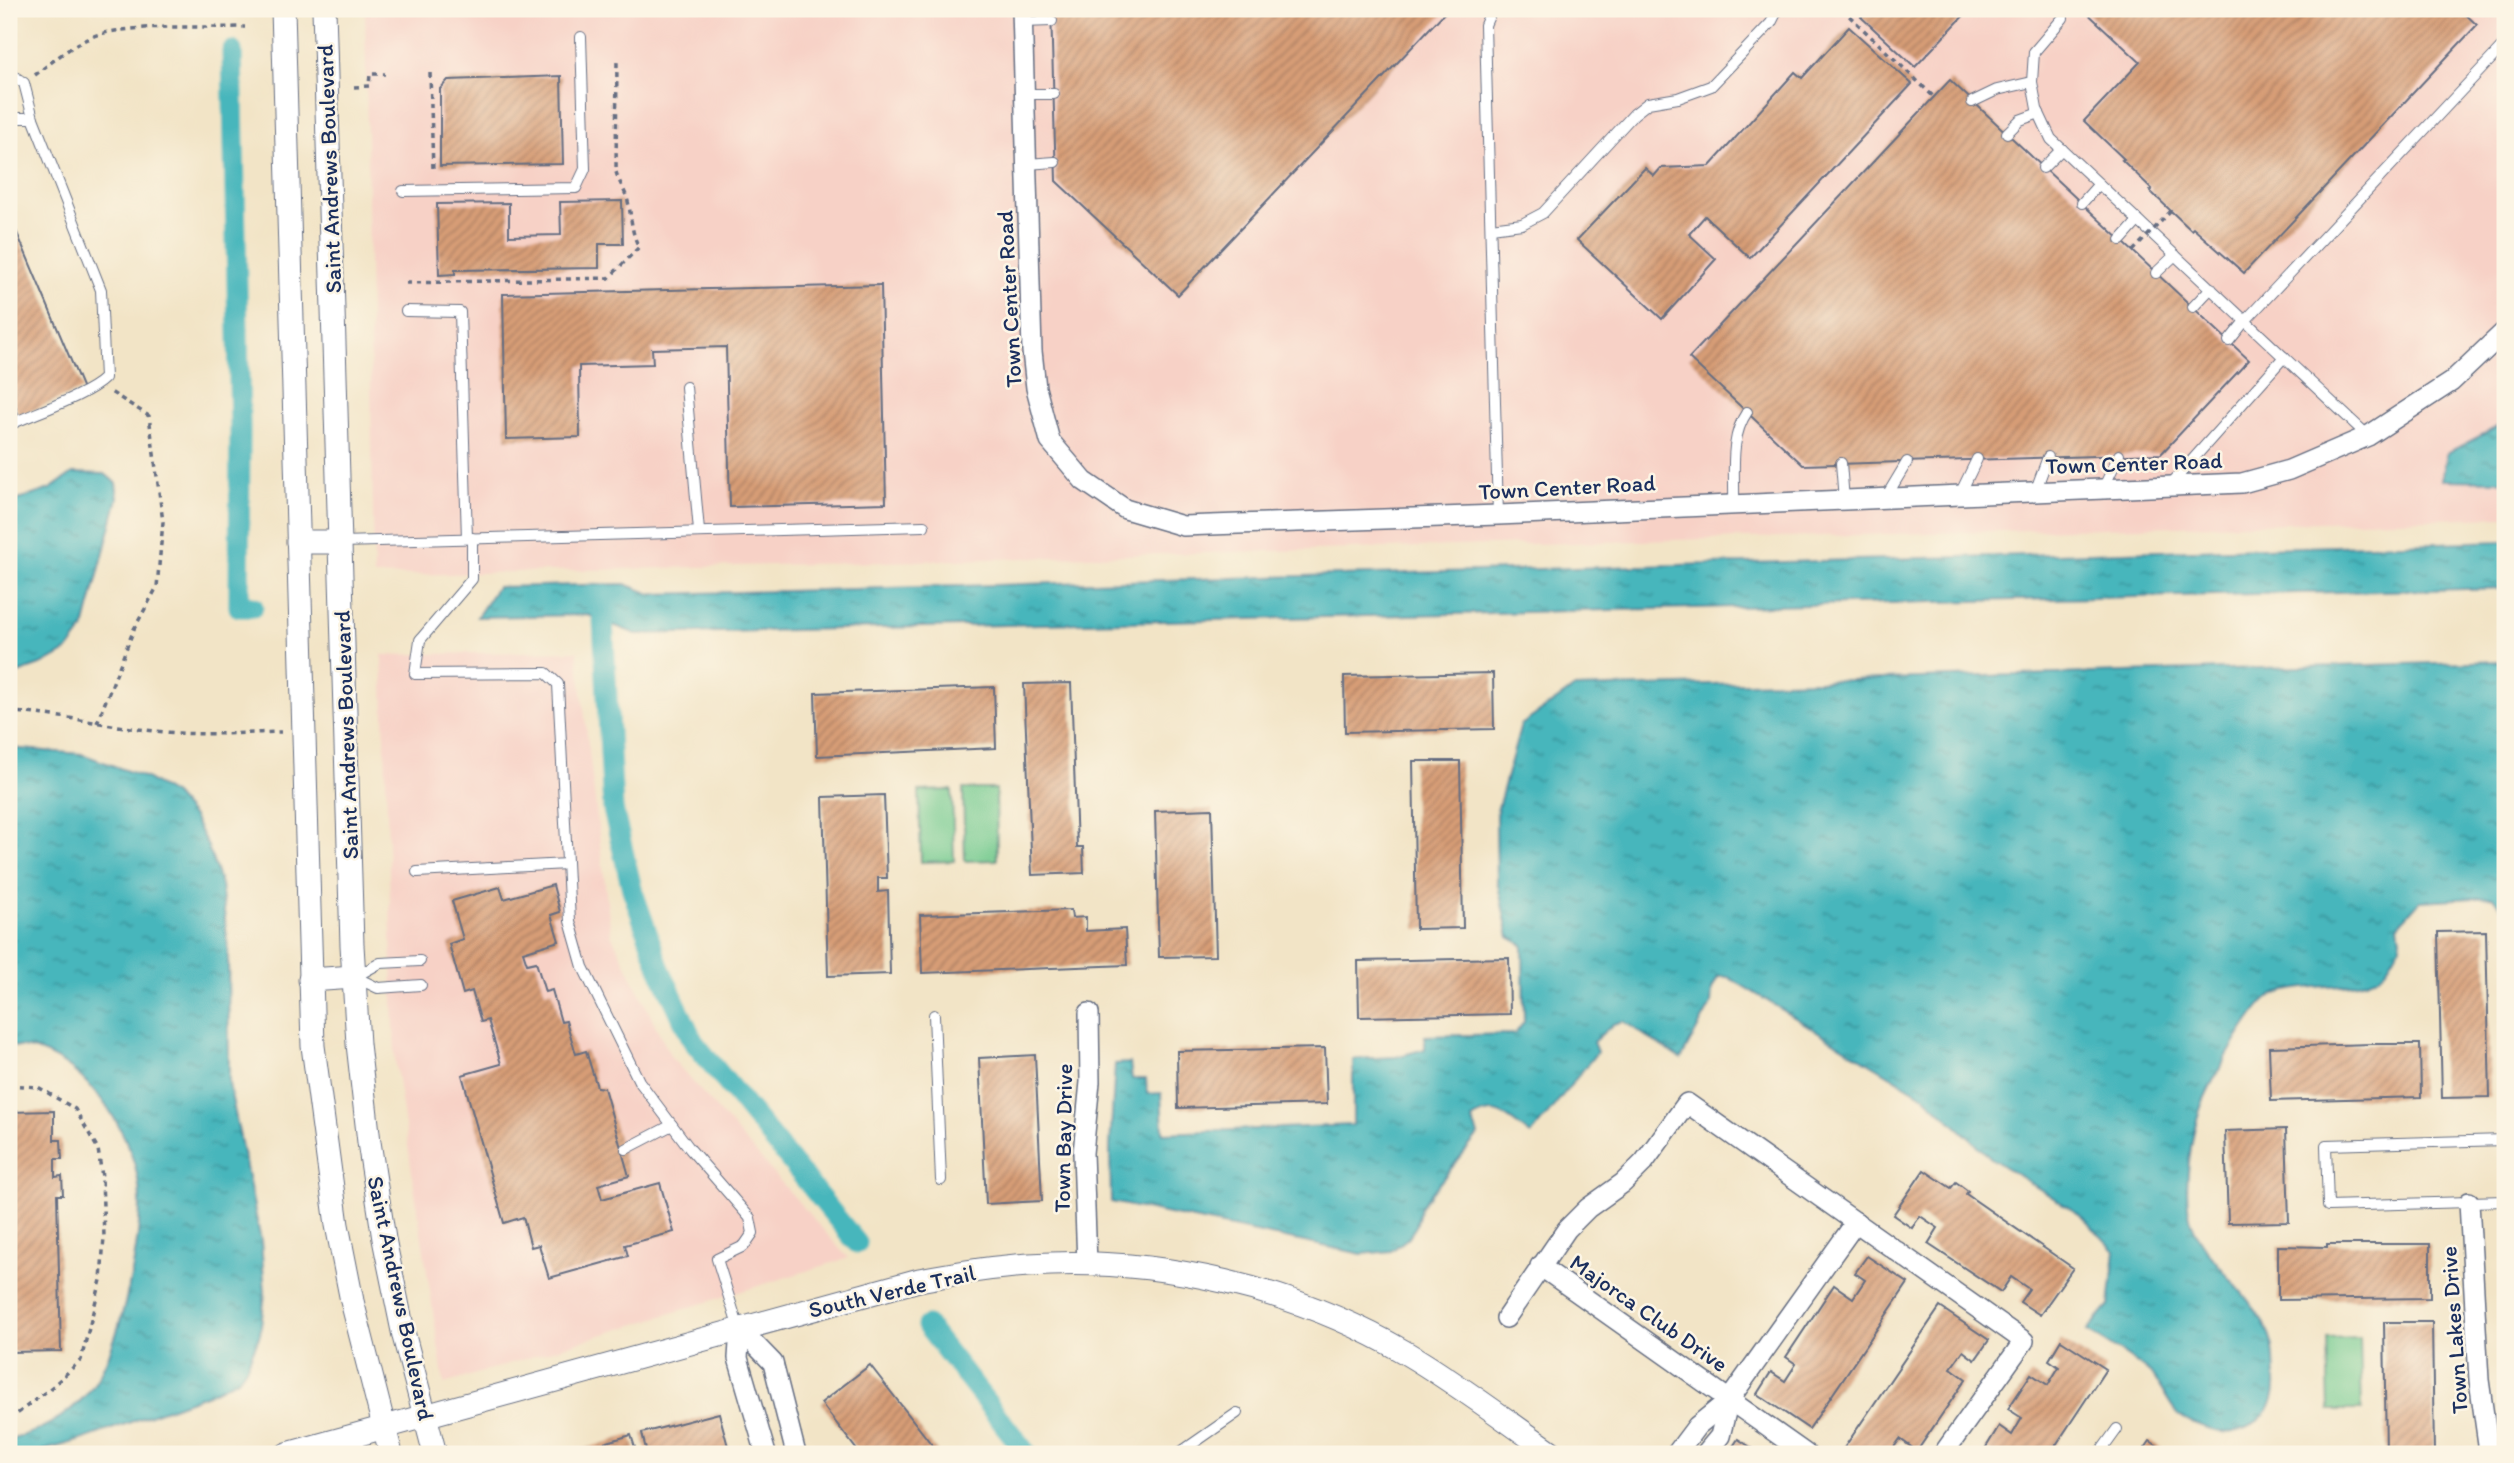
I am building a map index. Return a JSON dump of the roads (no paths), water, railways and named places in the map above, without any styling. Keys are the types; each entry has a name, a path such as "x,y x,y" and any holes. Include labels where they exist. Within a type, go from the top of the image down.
{"street":[{"name":"Saint Andrews Boulevard","path":"282,9 313,1046 337,1225 382,1429 391,1454"},
{"name":"Saint Andrews Boulevard","path":"324,9 358,1044 384,1239 404,1336 435,1454"},
{"name":"Town Center Road","path":"1023,15 1031,351 1036,388 1050,440 1084,481 1125,509 1182,526 2242,483 2300,466 2368,436 2451,382 2505,331"},
{"path":"298,542 340,542"},
{"path":"310,980 355,977"},
{"name":"Town Bay Drive","path":"1087,1264 1083,1153 1090,1082 1089,1013"},
{"name":"Majorca Club Drive","path":"1506,1318 1567,1229 1644,1162 1687,1103 2024,1341 1943,1454"},
{"name":"Town Lakes Drive","path":"2469,1202 2479,1380 2487,1454"},
{"name":"Majorca Club Drive","path":"1676,1454 1698,1426 1729,1400 1856,1222"},
{"name":"South Verde Trail","path":"287,1454 919,1280 975,1270 1087,1264 1151,1269 1206,1278 1301,1305 1353,1326 1445,1377 1554,1454"},
{"name":"Majorca Club Drive","path":"1540,1266 1806,1454"},
{"path":"740,1329 738,1358 766,1454"},
{"path":"740,1329 773,1363 796,1454"},
{"name":"Majorca Club Drive","path":"1705,1454 1720,1436 1729,1400"}],"lane":[{"path":"1492,9 1485,25 1498,515"},
{"path":"1491,228 1522,224 1543,213 1634,114 1648,103 1678,98 1711,86 1771,23 1778,9"},
{"path":"1023,15 1052,21"},
{"path":"2063,18 2034,52 2032,82 2039,113 2051,139 2368,436"},
{"path":"403,191 576,188 585,169 581,37"},
{"path":"2229,341 2505,44"},
{"path":"9,73 24,83 33,118 101,290 105,378 98,384 9,425"},
{"path":"1972,102 1997,90 2032,82"},
{"path":"1025,94 1054,94"},
{"path":"2007,133 2020,120 2039,113"},
{"path":"9,118 33,118"},
{"path":"2043,168 2062,149"},
{"path":"1027,164 1055,162"},
{"path":"2081,203 2099,184"},
{"path":"2121,240 2138,220"},
{"path":"2156,273 2175,255"},
{"path":"2193,307 2211,288"},
{"path":"406,311 460,312 472,579 420,640 415,674 546,673 558,684 569,921 583,967 639,1081 750,1218 753,1233 744,1246 717,1259 740,1329"},
{"path":"2168,486 2284,357"},
{"path":"686,387 699,531"},
{"path":"1734,504 1735,440 1738,425 1747,412"},
{"path":"2103,489 2119,455"},
{"path":"2035,492 2048,457"},
{"path":"1959,495 1977,460"},
{"path":"1886,498 1907,462"},
{"path":"1841,464 1844,500"},
{"path":"340,542 925,526"},
{"path":"417,872 567,864"},
{"path":"355,977 380,963 420,961"},
{"path":"355,977 378,988 421,985"},
{"path":"934,1015 941,1180"},
{"path":"626,1149 672,1125"},
{"path":"2505,1140 2326,1145 2328,1206 2505,1201"},
{"path":"1178,1454 1192,1451 1237,1413"},
{"path":"2099,1454 2117,1429"}],"water":[{"path":"2505,423 2505,481 2442,480 2447,453"},
{"path":"73,473 105,474 116,483 118,498 84,628 68,650 43,664 9,676 9,503 50,489"},
{"path":"2505,541 2505,588 636,634 588,615 477,617 497,587 625,584 651,594 785,591"},
{"path":"2505,661 2505,910 2493,897 2420,901 2398,926 2401,945 2383,972 2360,982 2297,989 2270,997 2243,1030 2202,1104 2194,1130 2187,1181 2192,1224 2209,1253 2257,1313 2266,1328 2274,1352 2273,1399 2259,1420 2243,1429 2221,1432 2184,1418 2177,1413 2147,1370 2087,1331 2109,1306 2115,1251 2082,1216 1991,1158 1924,1096 1728,977 1718,977 1712,989 1711,1004 1681,1059 1623,1021 1613,1024 1593,1042 1597,1052 1531,1135 1509,1118 1496,1112 1481,1114 1472,1119 1478,1135 1421,1206 1416,1226 1408,1238 1391,1251 1362,1254 1111,1202 1110,1148 1115,1064 1130,1063 1132,1079 1146,1079 1147,1094 1161,1093 1163,1133 1353,1125 1353,1059 1396,1057 1425,1049 1425,1036 1515,1034 1524,1022 1523,945 1509,937 1497,880 1496,815 1521,725 1574,688"},
{"path":"9,748 82,754 146,778 174,795 193,817 208,847 221,885 228,947 229,1084 261,1241 265,1293 260,1334 246,1368 238,1379 208,1394 81,1440 31,1454 9,1454 9,1440 41,1429 69,1411 86,1395 108,1357 125,1304 136,1248 140,1203 138,1177 130,1150 101,1099 81,1078 59,1061 35,1050 9,1046"}],"waterway":[{"path":"232,51 240,426 239,607 253,607"},
{"path":"602,601 613,809 632,889 659,967 693,1041 857,1243"},
{"path":"927,1326 1027,1454"}]}
